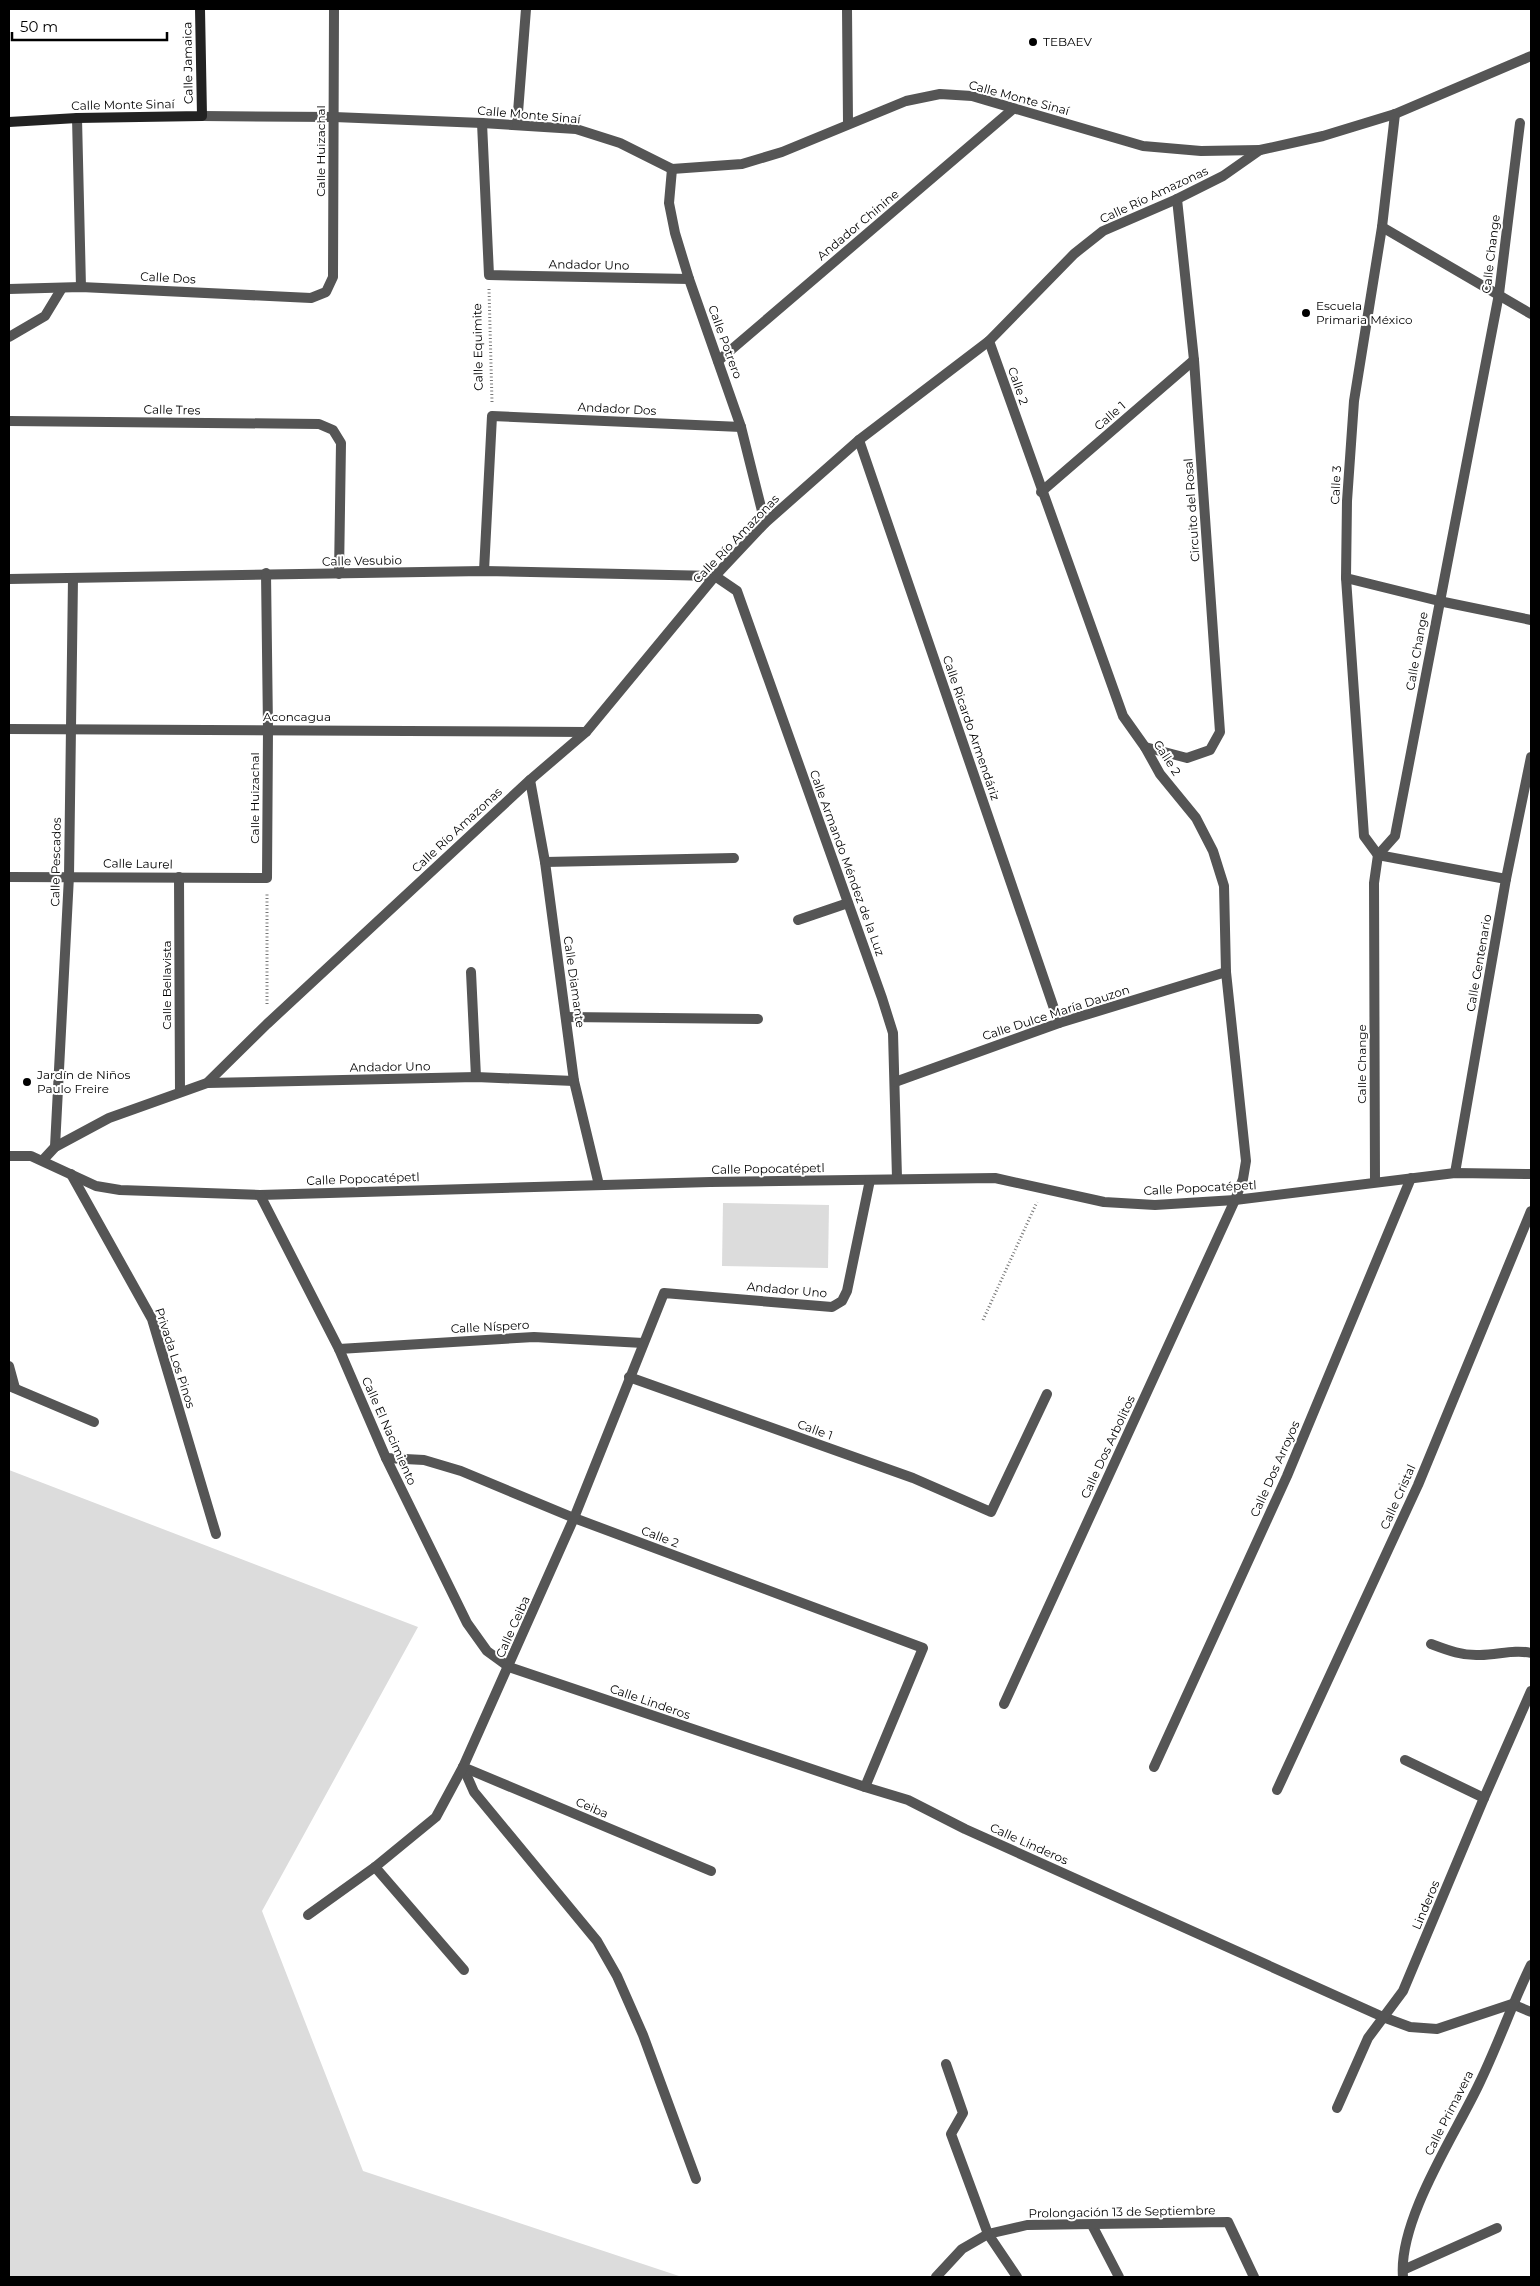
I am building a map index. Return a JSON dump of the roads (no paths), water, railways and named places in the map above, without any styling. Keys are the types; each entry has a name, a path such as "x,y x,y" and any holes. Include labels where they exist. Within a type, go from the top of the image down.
{"main road":[{"name":"Calle Jamaica","path":"200,9 202,116"},
{"name":"Calle Monte Sinaí","path":"9,122 78,118 202,116"}],"street":[{"name":"Calle Huizachal","path":"326,292 333,277 334,9"},
{"path":"517,125 526,9"},
{"path":"847,9 848,124"},
{"name":"Calle Río Amazonas","path":"43,1160 55,1147 109,1118 208,1083 267,1024 530,780 586,732 715,576 765,523 859,440 989,341 1074,254 1103,231 1177,199 1223,176 1260,150 1323,136 1395,114 1531,56"},
{"name":"Calle Monte Sinaí","path":"202,116 334,117 576,129 620,143 672,169 742,164 782,152 906,101 940,94 972,96 1143,146 1201,151 1260,150"},
{"name":"Andador Chinine","path":"718,361 1013,109"},
{"name":"Calle 3","path":"1378,855 1364,836 1346,578 1347,501 1354,401 1382,227 1395,114"},
{"path":"78,118 80,287"},
{"name":"Andador Uno","path":"482,123 489,276 689,280"},
{"name":"Calle Change","path":"1375,1182 1374,883 1378,855 1395,836 1499,294 1520,123"},
{"name":"Calle Potrero","path":"672,169 669,203 675,233 689,280 742,427 765,523"},
{"name":"Circuito del Rosal","path":"1145,747 1187,758 1210,750 1220,732 1194,360 1177,199"},
{"path":"1382,227 1531,314"},
{"name":"Calle Dos","path":"9,289 80,287 311,298 326,292"},
{"path":"9,337 45,316 62,288"},
{"name":"Calle 2","path":"989,341 1123,716 1145,747 1160,774 1196,818 1213,851 1224,886 1226,972 1246,1161 1244,1179 1235,1200"},
{"name":"Calle 1","path":"1042,492 1194,360"},
{"name":"Andador Dos","path":"484,571 492,416 742,427"},
{"name":"Calle Tres","path":"9,421 320,424 333,430 341,443 339,574"},
{"name":"Calle Ricardo Armendáriz","path":"859,440 1059,1023"},
{"name":"Calle Vesubio","path":"9,579 266,573 339,574 484,571 715,576"},
{"name":"Calle Huizachal","path":"266,573 268,878"},
{"name":"Calle Armando Méndez de la Luz","path":"715,576 737,591 893,1034 897,1178"},
{"name":"Calle Pescados","path":"55,1147 69,876 73,578"},
{"path":"1346,578 1439,601 1531,620"},
{"name":"Aconcagua","path":"9,730 586,732"},
{"name":"Calle Centenario","path":"1455,1173 1506,879 1531,757"},
{"name":"Calle Diamante","path":"530,780 545,862 574,1081 600,1185"},
{"path":"1378,855 1506,879"},
{"path":"545,862 734,858"},
{"name":"Calle Laurel","path":"9,877 268,878"},
{"name":"Calle Bellavista","path":"179,877 180,1092"},
{"path":"798,920 848,902"},
{"path":"471,972 476,1077"},
{"name":"Calle Dulce María Dauzon","path":"895,1082 1059,1023 1226,972"},
{"path":"566,1017 758,1019"},
{"name":"Andador Uno","path":"208,1083 476,1077 574,1081"},
{"name":"Calle Popocatépetl","path":"9,1156 31,1156 96,1186 120,1190 260,1194 897,1178 995,1178 1104,1202 1155,1205 1235,1200 1455,1173 1531,1174"},
{"name":"Privada Los Pinos","path":"71,1174 152,1319 216,1534"},
{"name":"Calle Dos Arroyos","path":"1154,1767 1287,1476 1411,1178"},
{"name":"Andador Uno","path":"664,1293 832,1307 842,1300 847,1291 870,1180"},
{"name":"Calle El Nacimiento","path":"260,1194 339,1349 386,1458 467,1623 487,1651 509,1667"},
{"name":"Calle Dos Arbolitos","path":"1004,1704 1235,1200"},
{"name":"Calle Cristal","path":"1277,1790 1418,1485 1531,1211"},
{"name":"Calle Ceiba","path":"308,1915 375,1867 436,1816 463,1767 574,1518 664,1293"},
{"name":"Calle Níspero","path":"339,1349 534,1337 642,1344"},
{"path":"9,1366 12,1387 94,1422"},
{"name":"Calle 1","path":"629,1377 913,1478 992,1512 1047,1394"},
{"name":"Calle 2","path":"386,1458 424,1460 461,1471 574,1518 924,1648 865,1788"},
{"path":"1430,1644 1458,1654 1481,1655 1522,1651 1531,1653"},
{"name":"Calle Linderos","path":"509,1667 865,1788 908,1800 965,1829 1410,2027 1437,2029 1512,2004"},
{"name":"Linderos","path":"1384,2017 1403,1991 1531,1691"},
{"path":"1406,1760 1484,1798"},
{"path":"463,1767 474,1792 597,1941 617,1976 643,2035 696,2179"},
{"name":"Ceiba","path":"463,1767 711,1871"},
{"path":"375,1867 464,1970"},
{"name":"Calle Primavera","path":"1403,2274 1408,2232 1441,2155 1479,2084 1512,2004 1531,1965"},
{"path":"1512,2004 1531,2012"},
{"path":"1338,2108 1368,2038 1384,2017"},
{"path":"946,2064 963,2113 951,2134 988,2234 1017,2277"},
{"name":"Prolongación 13 de Septiembre","path":"936,2277 962,2249 988,2234 1027,2225 1228,2222 1254,2277"},
{"path":"1092,2225 1119,2277"},
{"path":"1403,2274 1496,2228"}],"place":[{"name":"TEBAEV","path":"1033,42"},
{"name":"Escuela Primaria México","path":"1306,313"},
{"name":"Jardín de Niños Paulo Freire","path":"27,1082"}]}
